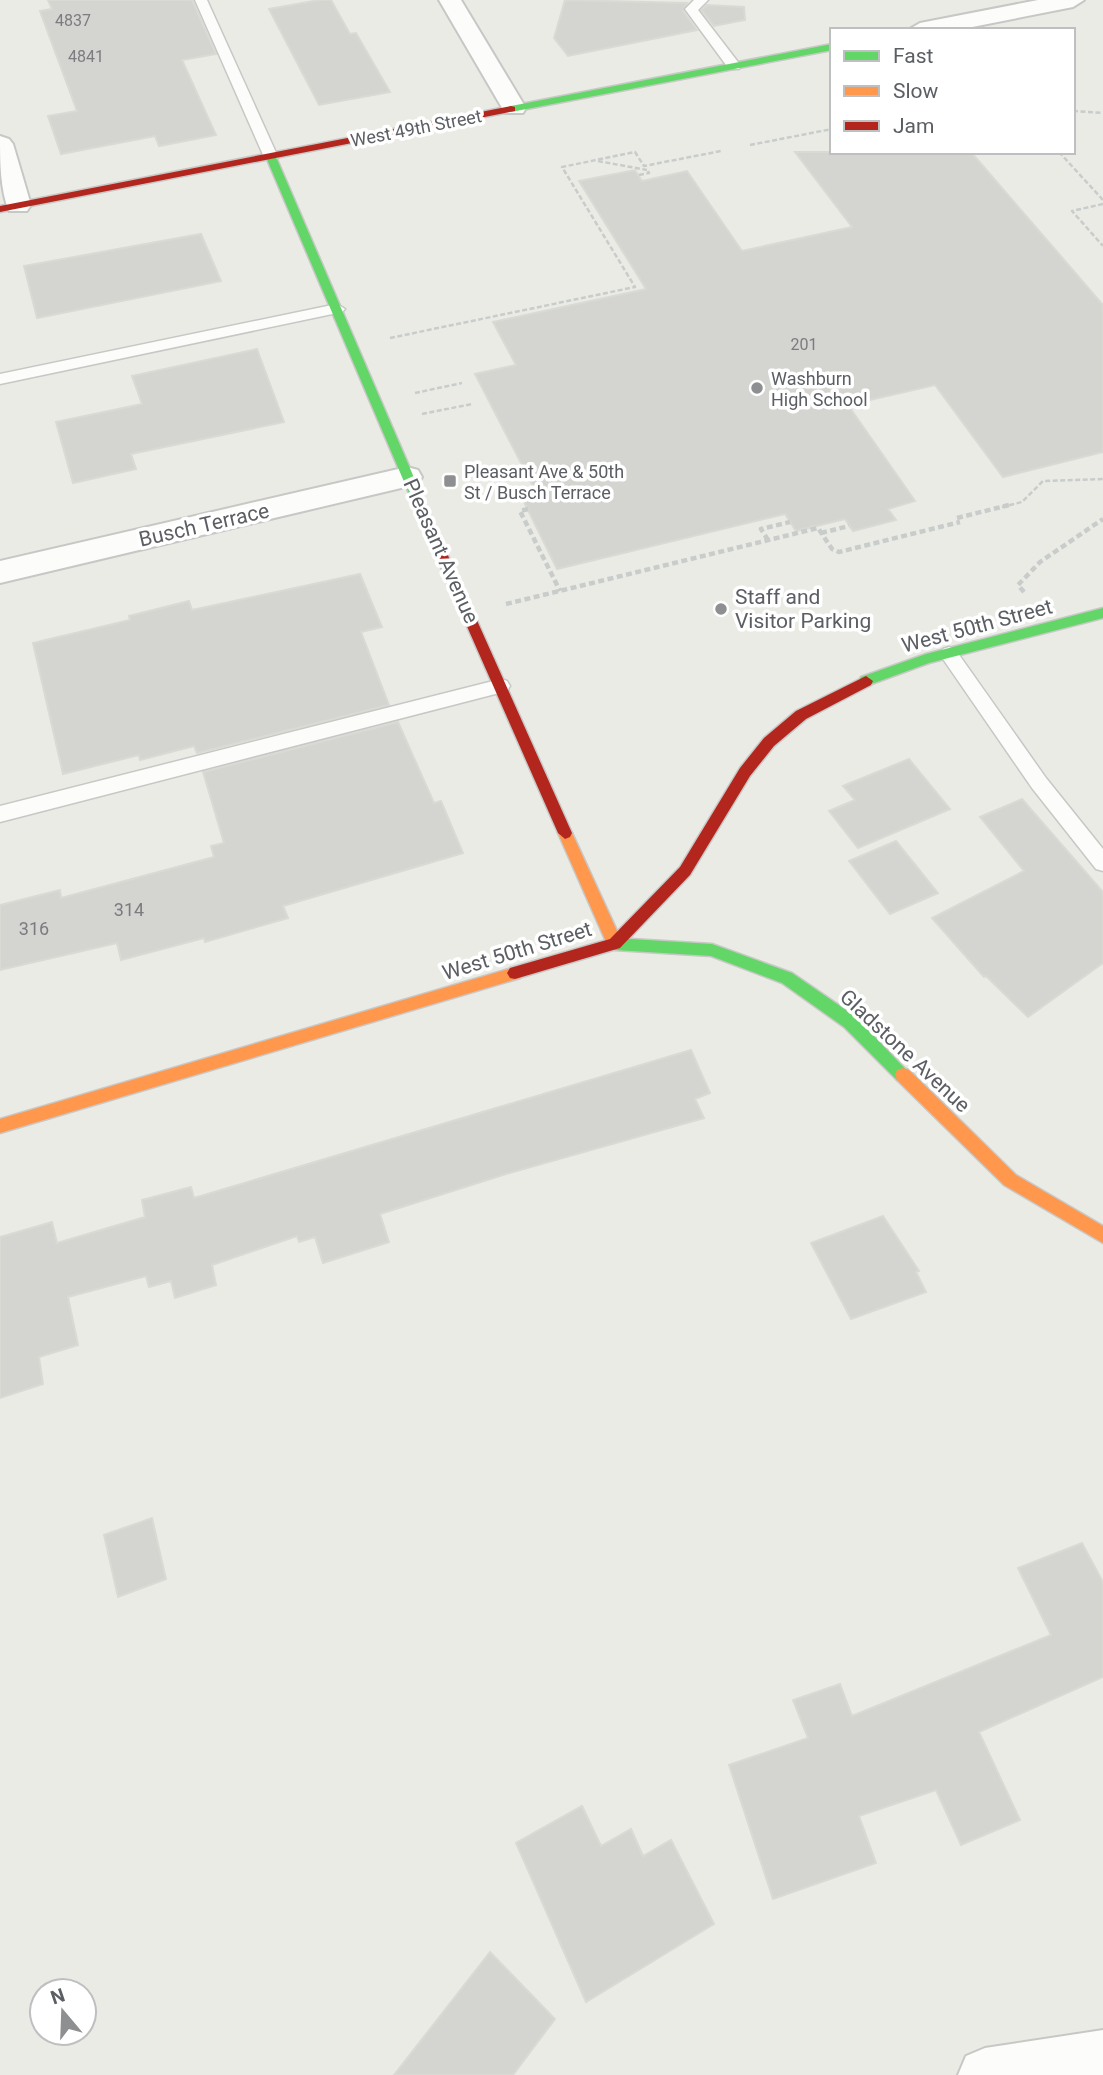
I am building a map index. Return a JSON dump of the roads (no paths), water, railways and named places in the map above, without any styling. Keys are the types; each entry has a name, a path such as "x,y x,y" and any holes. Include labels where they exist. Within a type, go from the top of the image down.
{"street":[{"path":"930,28 1073,0"},
{"path":"460,4 514,108"},
{"name":"West 49th Street","path":"9,207 830,47"},
{"path":"0,144 9,207"},
{"name":"Pleasant Avenue","path":"271,157 407,477 615,944"},
{"name":"Busch Terrace","path":"0,572 407,477"},
{"name":"West 50th Street","path":"0,1126 615,944 685,871 741,779 770,741 835,692 882,674 949,654 1103,613"},
{"name":"Gladstone Avenue","path":"615,944 712,950 787,978 850,1023 1010,1180 1103,1236"},
{"path":"985,2075 1103,2057"}],"lane":[{"path":"201,0 271,157"},
{"path":"702,0 691,9 734,66"},
{"path":"0,379 337,309"},
{"path":"949,654 1039,783 1103,863"},
{"path":"0,814 501,686"}],"place":[{"name":"Washburn High School","path":"757,388"},
{"name":"Pleasant Ave & 50th St / Busch Terrace","path":"450,481"},
{"name":"Staff and Visitor Parking","path":"721,609"}]}
